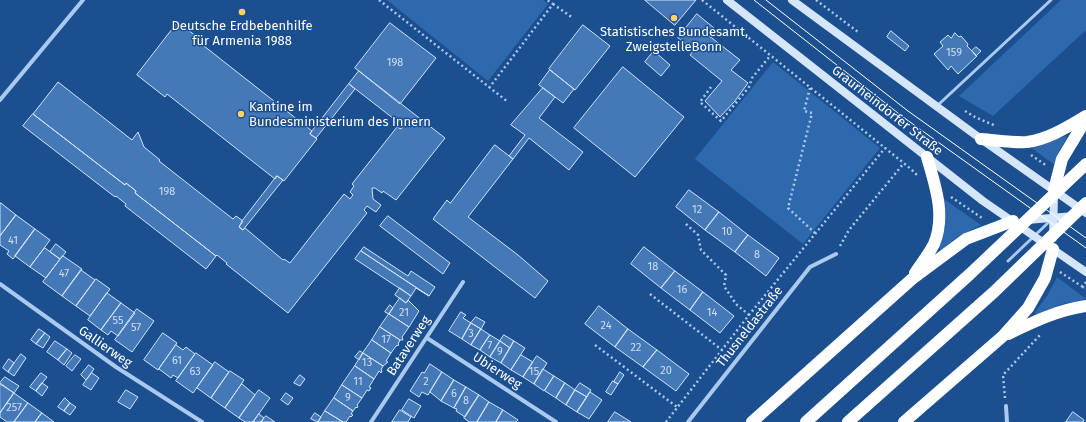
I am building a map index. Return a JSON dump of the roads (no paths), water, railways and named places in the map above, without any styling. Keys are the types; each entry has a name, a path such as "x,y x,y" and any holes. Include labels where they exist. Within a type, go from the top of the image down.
{"highway":[{"path":"981,139 1026,142 1056,134 1086,117"},
{"path":"1054,190 1062,159 1086,117"},
{"path":"912,279 934,243 939,221 938,195 927,158"},
{"path":"806,422 970,274 1086,164"},
{"path":"848,422 994,292 1086,203"},
{"path":"752,422 912,279 966,239 1013,221"},
{"path":"904,422 1003,336 1028,308 1045,278 1053,249"},
{"path":"1003,336 1044,317 1070,308 1086,306"}],"main road":[{"name":"Graurheindorfer Straße","path":"727,0 927,158 1086,272"},
{"path":"792,0 981,139 1086,213"},
{"path":"1053,249 1052,218 1054,190"},
{"path":"1013,221 1052,218 1086,213"}],"street":[{"path":"0,100 83,0"},
{"name":"Thusneldastraße","path":"688,422 810,267 836,254"},
{"name":"Bataverweg","path":"371,422 464,282"},
{"name":"Gallierweg","path":"0,284 116,367 202,422"},
{"name":"Ubierweg","path":"427,338 556,422"},
{"path":"1006,406 1007,422"}],"lane":[{"path":"936,106 1050,0"},
{"path":"1008,261 1052,218"}],"tram line":[{"path":"754,0 903,117 1086,248"},
{"path":"766,0 908,111 1086,238"}],"place":[{"name":"Deutsche Erdbebenhilfe für Armenia 1988","path":"242,12"},
{"name":"Statistisches Bundesamt, ZweigstelleBonn","path":"674,18"},
{"name":"Kantine im Bundesministerium des Innern","path":"241,114"}]}
